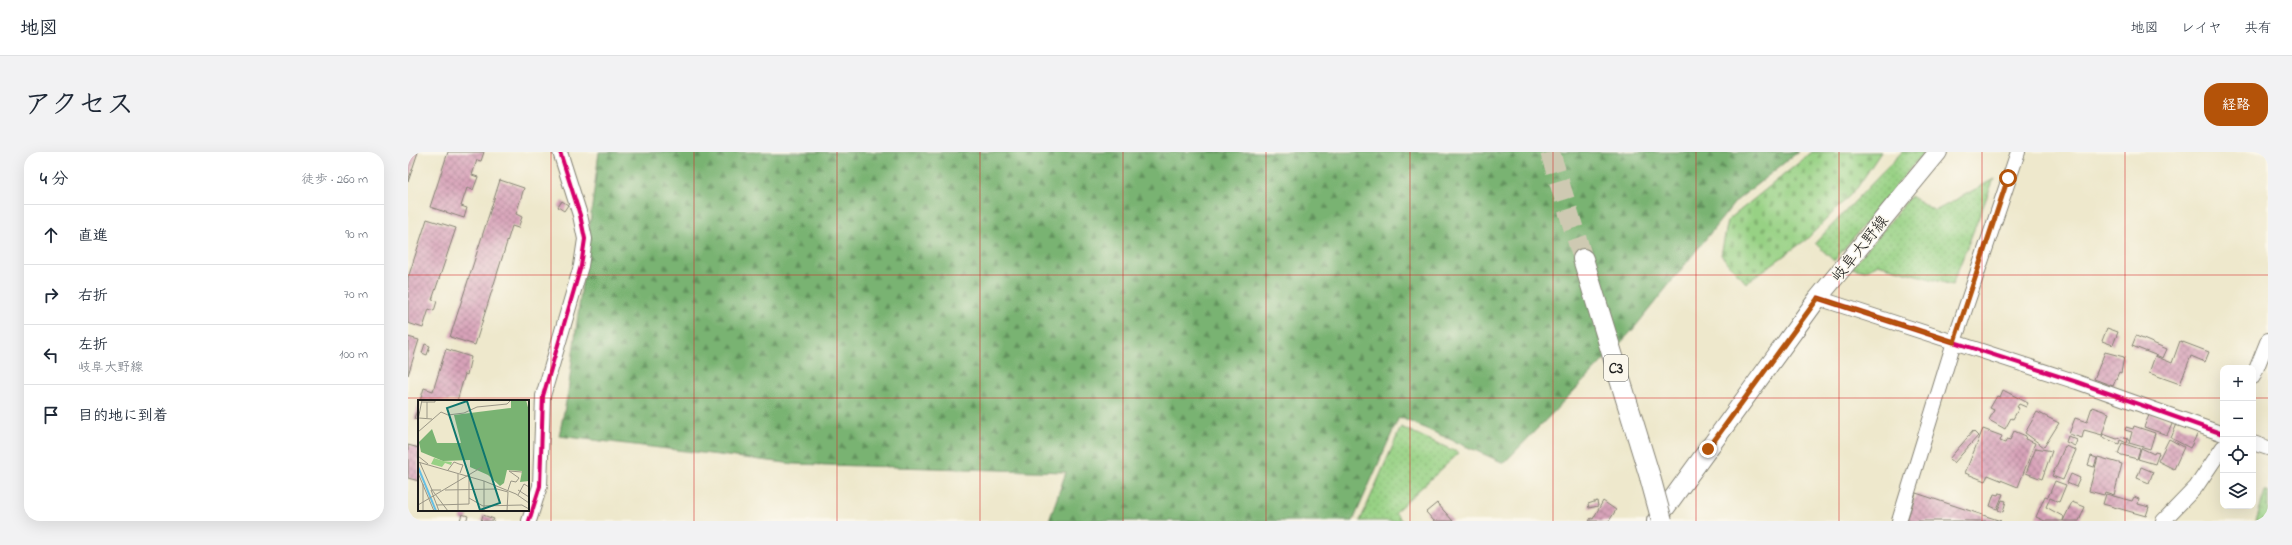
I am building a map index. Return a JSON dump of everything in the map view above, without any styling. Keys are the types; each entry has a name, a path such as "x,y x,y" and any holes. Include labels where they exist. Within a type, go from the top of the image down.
{"highway":[{"name":"C3","path":"1583,259 1650,477 1662,521"}],"main road":[{"name":"岐阜大野線","path":"1656,521 1818,298 1938,152"}],"street":[{"path":"529,521 540,486 543,396 581,266 585,239 580,215 560,152"},
{"path":"1899,521 1954,342 2018,152"},
{"path":"1818,298 1954,342 2220,433"},
{"path":"2256,370 2268,340"},
{"path":"2256,444 2268,448"},
{"path":"2163,521 2196,487 2220,451"}],"green space":[{"path":"599,152 1798,152 1736,201 1631,332 1504,463 1399,417 1353,521 1049,521 1066,472 794,464 559,436 568,392"},
{"path":"1812,152 1881,152 1857,188 1807,239 1746,283 1721,255 1728,220"},
{"path":"1902,152 1924,152 1834,261 1815,243"},
{"path":"1994,179 1952,285 1878,264 1865,271 1852,268 1911,196 1935,211"},
{"path":"1401,427 1459,453 1395,512 1402,521 1360,521"},
{"path":"2265,491 2268,491 2268,521 2256,521"}],"building":[{"path":"408,152 418,152 408,182"},
{"path":"448,152 484,152 481,161 477,160 472,175 478,177 473,190 467,188 461,206 467,208 464,218 430,207"},
{"path":"500,180 524,188 516,214 522,217 518,228 512,226 475,345 450,337"},
{"path":"562,201 568,205 564,211 558,207"},
{"path":"427,219 456,228 432,300 437,301 434,311 429,309 423,328 408,323 408,278"},
{"path":"2107,328 2118,332 2113,345 2102,341"},
{"path":"2136,336 2167,349 2163,358 2132,346"},
{"path":"408,337 419,340 408,375"},
{"path":"2180,341 2209,352 2205,362 2191,356 2180,384 2149,373 2155,356 2172,363"},
{"path":"425,344 430,346 427,355 422,353"},
{"path":"446,349 471,357 467,375 465,374 457,400 420,400 424,388 433,391"},
{"path":"2105,352 2124,357 2121,373 2119,372 2113,386 2094,379"},
{"path":"2003,390 2028,403 2026,407 2019,404 2017,407 2019,408 2013,419 2011,418 2005,429 1989,420 1994,410 1990,408 1997,396 2000,397"},
{"path":"418,407 418,420 414,419"},
{"path":"2092,407 2109,413 2102,435 2084,430 2082,438 2069,434 2075,418 2087,422"},
{"path":"2037,412 2059,423 2044,447 2025,433"},
{"path":"2150,413 2173,422 2167,435 2144,427"},
{"path":"2177,424 2198,433 2190,448 2171,438"},
{"path":"2134,426 2155,433 2150,449 2129,443 2132,432 2125,430 2126,427 2133,429"},
{"path":"1983,429 2002,436 2000,441 2005,443 2007,439 2010,440 2014,431 2026,436 2025,439 2035,443 2018,487 1988,475 1985,481 1965,473"},
{"path":"1973,431 1978,436 1954,463 1949,459"},
{"path":"2103,434 2117,439 2122,437 2128,439 2127,443 2120,440 2119,444 2102,437"},
{"path":"2068,436 2077,440 2075,446 2066,442"},
{"path":"2169,439 2184,447 2174,469 2158,461"},
{"path":"2122,443 2140,449 2137,459 2118,454"},
{"path":"408,445 418,448 418,481 408,478"},
{"path":"2065,446 2076,450 2063,480 2052,476"},
{"path":"2036,448 2052,451 2042,479 2026,473"},
{"path":"2141,448 2154,454 2155,452 2159,453 2155,464 2138,459"},
{"path":"2091,456 2097,458 2094,467 2088,465"},
{"path":"2098,457 2122,464 2114,495 2105,492 2104,495 2089,491"},
{"path":"2141,467 2153,472 2149,483 2137,478"},
{"path":"2071,474 2080,478 2076,487 2067,483"},
{"path":"2055,481 2066,485 2059,502 2050,498 2046,507 2064,517 2063,521 2045,521 2036,517 2045,496 2048,497"},
{"path":"1916,493 2001,521 1907,521"},
{"path":"1999,493 2003,494 1997,509 1990,506 1994,494 1998,495"},
{"path":"2106,494 2132,501 2134,497 2139,499 2138,504 2149,507 2146,516 2103,504"},
{"path":"2002,500 2006,501 2003,512 1998,510"},
{"path":"1597,501 1598,506 1589,508 1588,504"},
{"path":"1603,501 1616,510 1609,521 1589,521 1591,518 1593,519"},
{"path":"2072,502 2085,507 2079,521 2063,521"},
{"path":"1437,503 1453,521 1434,521 1426,512"},
{"path":"462,514 468,516 466,521 460,520"},
{"path":"483,515 494,519 493,521 481,521"}],"tunnel":[{"path":"1550,152 1583,259"}],"cycle path":[{"path":"529,521 540,486 543,396 581,266 585,239 580,215 560,152"},
{"path":"1818,298 2077,382 2220,433"}],"route":[{"path":"1708,449 1818,298 1954,342 2008,178"}]}
